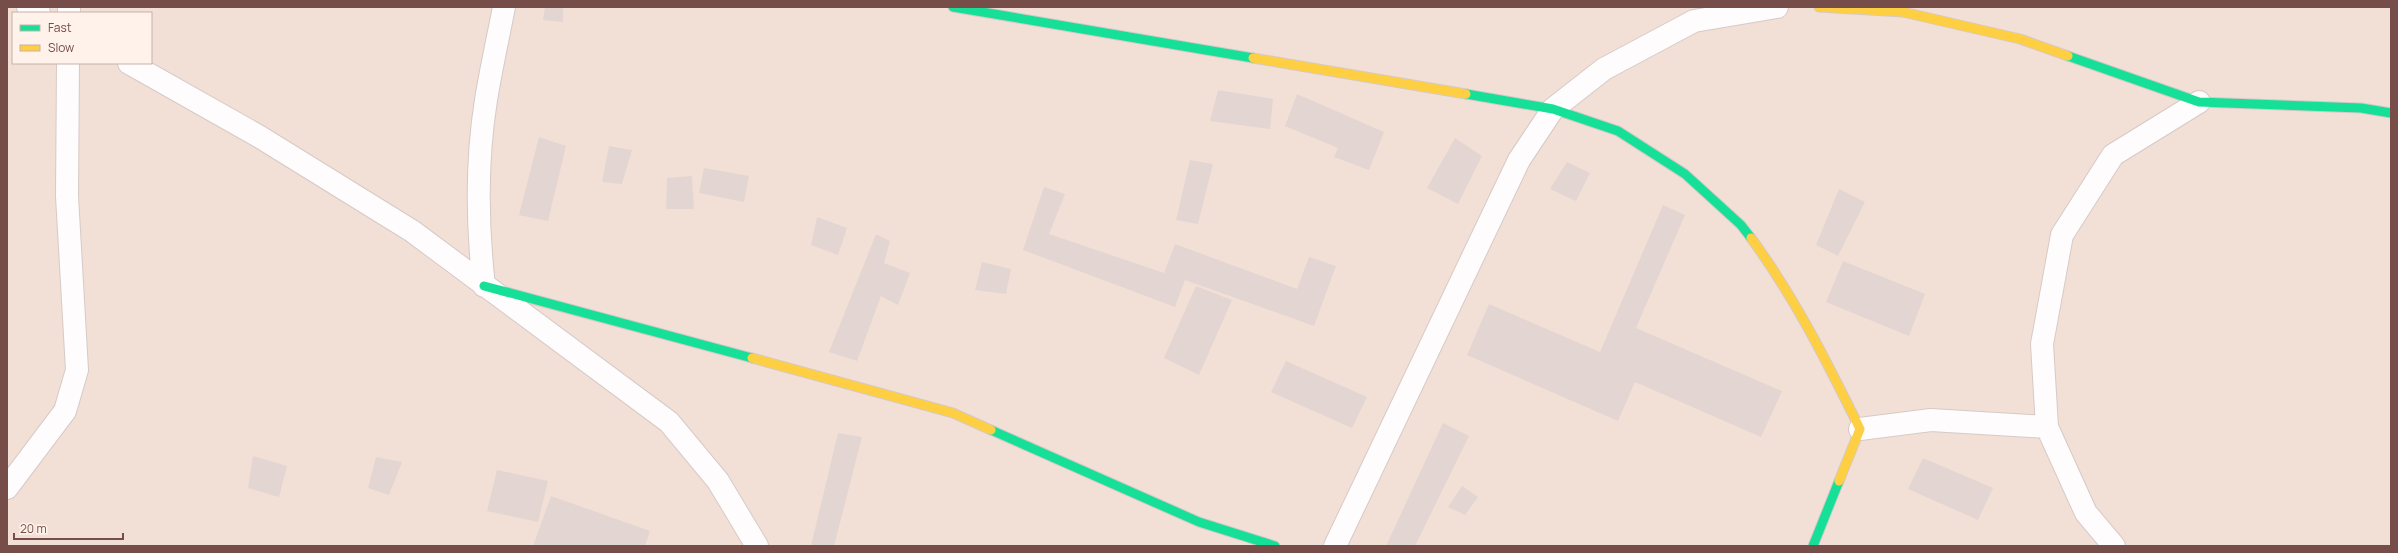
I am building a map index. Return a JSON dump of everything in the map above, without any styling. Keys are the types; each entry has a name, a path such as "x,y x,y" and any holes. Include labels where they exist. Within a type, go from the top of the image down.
{"street":[{"path":"28,7 37,12"},
{"path":"484,286 478,232 479,167 486,100 504,7"},
{"path":"953,7 1553,109 1618,131 1685,174 1740,225 1779,276 1813,334 1860,429 1813,546"},
{"path":"1335,546 1519,160 1553,109 1604,69 1694,21 1777,7"},
{"path":"1819,7 1898,9 2020,39 2199,102 2361,108 2391,113"},
{"path":"7,488 65,412 77,370 67,196 68,64"},
{"path":"131,64 260,137 392,219 669,422 718,480 756,546"},
{"path":"2114,546 2086,513 2047,427 2042,344 2062,235 2113,155 2199,102"},
{"path":"484,286 953,412 1199,522 1275,546"},
{"path":"1860,429 1931,420 2047,427"}],"shaded area":[{"path":"7,7 2391,7 2391,546 7,546"}],"building":[{"path":"545,7 563,7 563,22 543,20"},
{"path":"1218,90 1273,99 1270,129 1210,121"},
{"path":"1297,94 1384,132 1369,170 1334,157 1338,148 1285,126"},
{"path":"539,137 566,146 548,221 519,215"},
{"path":"1455,138 1482,156 1458,204 1427,188"},
{"path":"609,146 632,150 622,184 602,182"},
{"path":"1190,160 1213,164 1198,224 1176,220"},
{"path":"1567,162 1590,173 1576,201 1550,189"},
{"path":"704,168 749,176 744,202 699,193"},
{"path":"692,176 694,209 666,209 667,178"},
{"path":"1044,187 1065,194 1049,234 1164,273 1175,244 1297,289 1309,257 1336,266 1314,326 1185,280 1175,307 1023,250"},
{"path":"1839,189 1865,202 1838,256 1816,245"},
{"path":"1663,205 1685,215 1636,328 1782,391 1761,437 1635,382 1618,421 1467,355 1489,304 1600,352"},
{"path":"817,217 847,228 838,255 811,245"},
{"path":"876,234 890,241 884,263 910,273 898,305 881,296 857,361 829,352"},
{"path":"1843,261 1925,294 1909,336 1826,302"},
{"path":"982,262 1011,269 1006,294 975,290"},
{"path":"1196,286 1232,300 1199,375 1164,358"},
{"path":"1286,361 1367,397 1352,428 1271,392"},
{"path":"1443,423 1469,436 1415,546 1386,546"},
{"path":"838,433 862,437 834,546 811,546"},
{"path":"253,456 287,466 279,497 248,488"},
{"path":"376,457 402,462 389,495 368,488"},
{"path":"1923,458 1993,488 1978,520 1908,489"},
{"path":"497,470 548,481 538,522 487,511"},
{"path":"1462,486 1478,497 1465,515 1448,507"},
{"path":"551,496 650,531 645,546 533,546"}],"traffic: fast":[{"path":"953,7 1253,58"},
{"path":"2068,56 2199,102 2361,108 2391,113"},
{"path":"1466,94 1553,109 1618,131 1685,174 1741,225 1751,238"},
{"path":"484,286 752,358"},
{"path":"991,430 1199,522 1275,546"},
{"path":"1813,546 1839,481"}],"traffic: slow":[{"path":"1819,7 1903,12 2020,39 2068,56"},
{"path":"1253,58 1466,94"},
{"path":"1751,238 1782,284 1810,331 1860,429 1839,481"},
{"path":"752,358 953,413 991,430"}]}
